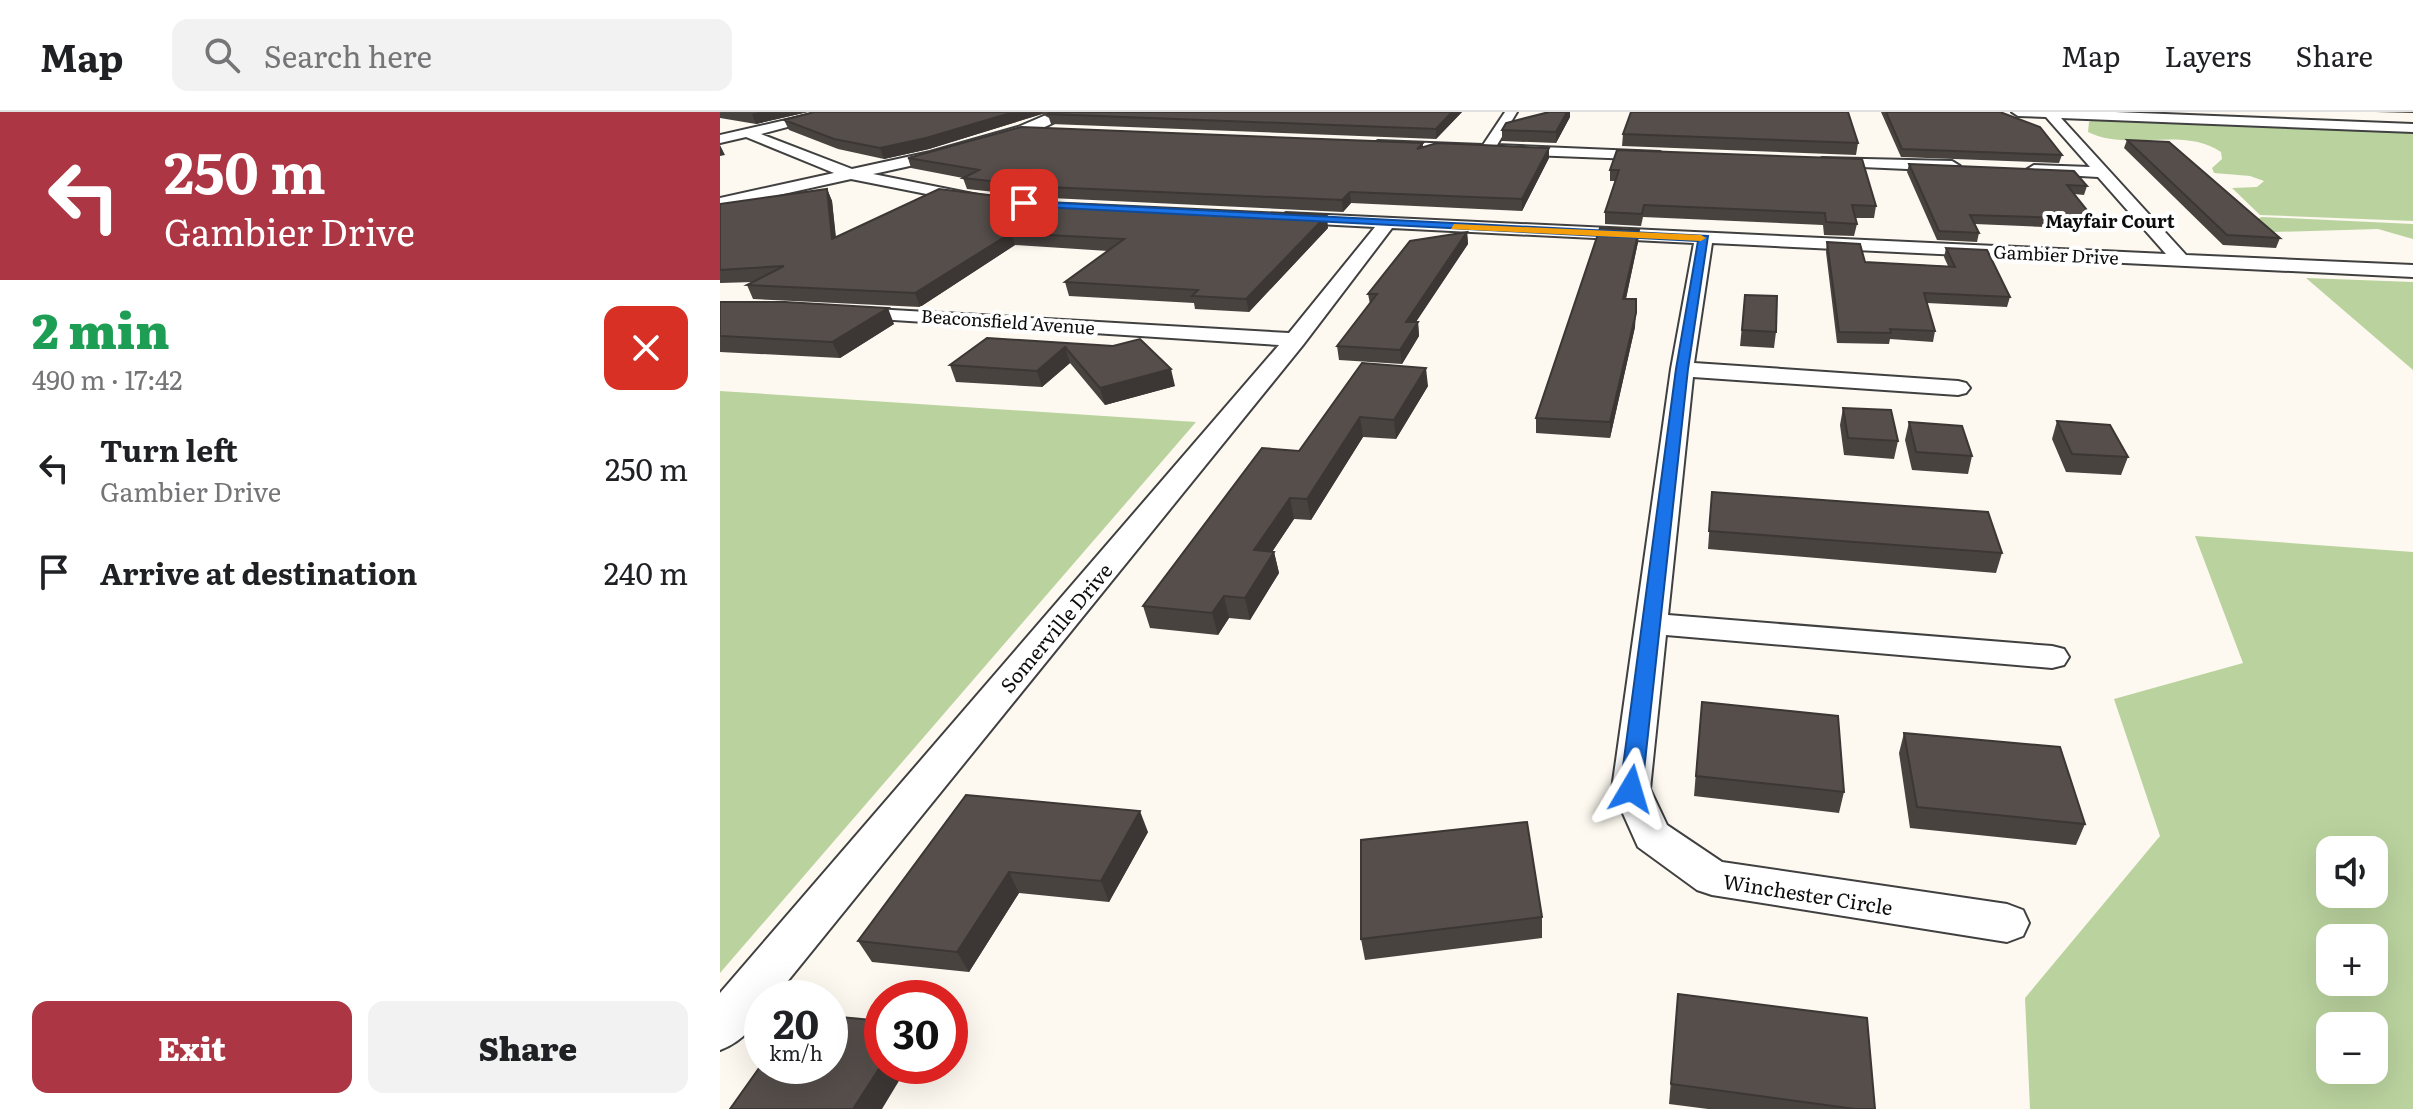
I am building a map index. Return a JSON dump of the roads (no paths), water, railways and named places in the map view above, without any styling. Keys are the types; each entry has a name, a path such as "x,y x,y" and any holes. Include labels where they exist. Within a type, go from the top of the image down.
{"street":[{"path":"720,139 838,112"},
{"path":"720,203 933,156 1023,130 1064,112"},
{"path":"1487,149 1511,112"},
{"path":"2018,112 2413,128"},
{"path":"2049,112 2099,172 2181,260"},
{"path":"1023,130 1055,131"},
{"path":"750,134 850,174 988,200"},
{"path":"1367,144 1678,156"},
{"path":"1805,161 1965,167"},
{"path":"2019,169 2099,172"},
{"name":"Gambier Drive","path":"1265,217 2413,271"},
{"name":"Somerville Drive","path":"720,1028 1295,340 1387,223"},
{"name":"Winchester Circle","path":"1704,238 1682,369 1631,789 1652,836 1712,878 2007,923"},
{"name":"Beaconsfield Avenue","path":"824,310 1295,340"},
{"path":"1682,369 1958,388"},
{"path":"1651,624 2052,657"}],"district":[{"name":"Mayfair Court","path":"2110,220"}]}
